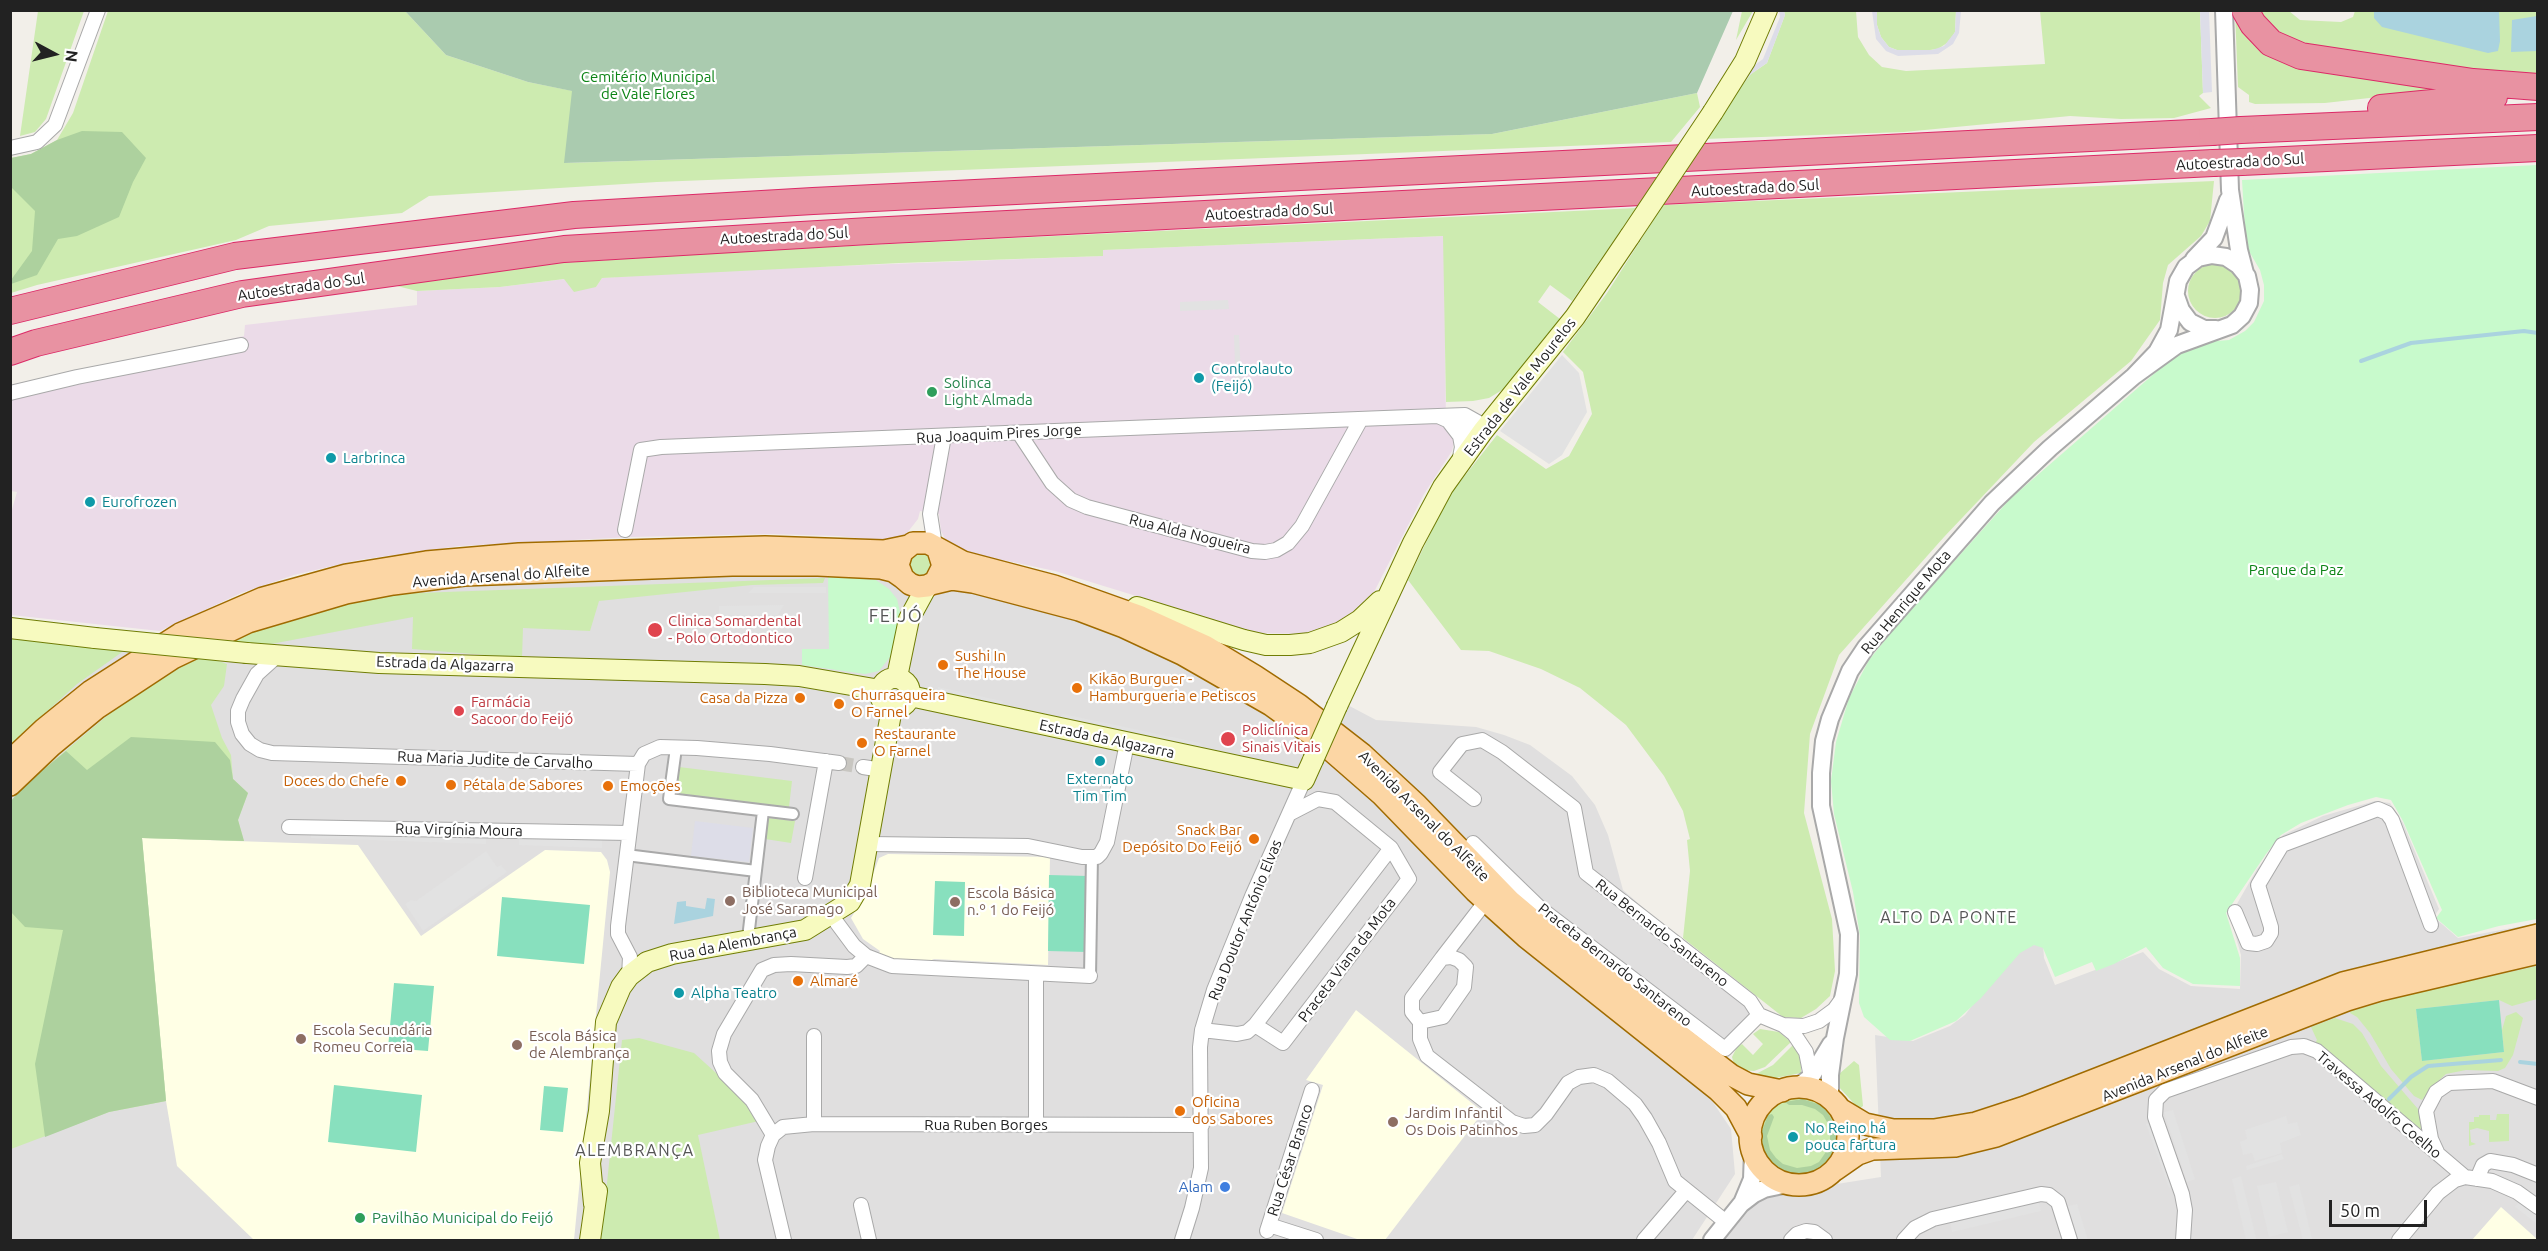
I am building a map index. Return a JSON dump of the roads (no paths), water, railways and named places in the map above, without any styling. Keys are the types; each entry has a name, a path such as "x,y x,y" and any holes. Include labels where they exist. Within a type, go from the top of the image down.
{"highway":[{"path":"2245,10 2253,24 2271,43 2301,56 2473,82 2538,87"},
{"path":"2252,130 2330,114 2466,98 2538,95"},
{"name":"Autoestrada do Sul","path":"10,311 235,256 574,215 2538,117"},
{"name":"Autoestrada do Sul","path":"10,352 36,343 242,294 564,249 869,231 2538,148"}],"main road":[{"name":"Estrada de Vale Mourelos","path":"1304,780 1402,566 1435,500 1484,431 1575,317 1630,236 1745,61 1767,10"},
{"path":"897,677 909,619 929,585 938,578 942,570 943,561 937,548 923,542 910,545 902,552 899,561 909,619"},
{"name":"Avenida Arsenal do Alfeite","path":"10,761 44,729 91,691 180,634 263,598 346,575 426,562 509,555 748,547 884,551 910,545"},
{"name":"Avenida Arsenal do Alfeite","path":"937,548 963,562 1092,598 1171,630 1205,646 1287,696 1384,773 1510,901 1561,944 1731,1075 1748,1084 1796,1085"},
{"name":"Avenida Arsenal do Alfeite","path":"10,785 88,715 129,685 173,658 248,622 346,593 393,584 464,575 732,565 874,567 893,571 904,580"},
{"path":"1009,573 1085,591 1244,640 1284,645 1320,640 1352,626 1378,604 1402,566"},
{"name":"Avenida Arsenal do Alfeite","path":"929,585 958,579 1059,604 1155,641 1226,677 1291,718 1392,804 1486,901 1545,953 1708,1082 1736,1108 1752,1143"},
{"path":"904,580 914,586 929,585"},
{"name":"Estrada da Algazarra","path":"10,628 277,656 379,663 765,674 799,676 880,690"},
{"path":"897,677 909,686 910,696 906,704 892,708 883,702 880,690 886,681 897,677"},
{"name":"Estrada da Algazarra","path":"910,696 1304,780"},
{"path":"835,911 867,851 872,768 892,708"},
{"name":"Rua da Alembrança","path":"590,1240 603,1146 599,1111 606,1022 613,1002 641,964 672,954 748,938 805,930 835,911"},
{"name":"Avenida Arsenal do Alfeite","path":"1835,1104 1864,1124 1893,1130 1934,1130 1976,1123 2025,1107 2343,983 2538,935"},
{"name":"Avenida Arsenal do Alfeite","path":"1835,1170 1858,1154 1872,1149 1955,1146 1996,1136 2348,1000 2380,990 2538,953"},
{"name":"Rua da Alembrança","path":"606,1043 631,993 641,964"},
{"path":"1796,1085 1817,1091 1835,1104 1848,1129 1848,1144 1835,1170 1817,1182 1803,1185 1788,1184 1775,1179 1763,1170 1752,1143 1753,1122 1759,1109 1769,1098 1796,1085"}],"street":[{"path":"10,148 38,142 55,124 98,10"},
{"path":"2134,376 2177,345 2232,325 2246,310 2250,297 2247,276 2238,250 2230,190 2224,10"},
{"path":"2134,376 2157,352 2166,337 2181,274 2214,238 2224,216 2230,190"},
{"path":"2192,262 2205,256 2226,257 2238,265 2247,276"},
{"path":"2176,289 2181,310 2190,322 2204,328 2219,329"},
{"path":"10,393 77,377 241,345"},
{"name":"Rua Henrique Mota","path":"1835,1104 1830,1075 1835,1038 1845,995 1849,934 1821,806 1821,773 1824,741 1838,698 1850,671 1866,647 1992,503 2050,448 2134,376"},
{"name":"Rua Joaquim Pires Jorge","path":"625,530 641,450 661,447 1361,419 1443,419 1488,409 1511,398"},
{"path":"1465,415 1481,424 1484,431"},
{"name":"Rua Alda Nogueira","path":"1019,433 1052,483 1071,500 1098,510 1252,551 1265,552 1276,550 1288,543 1302,526 1361,419"},
{"path":"1443,419 1460,435 1462,447 1459,465"},
{"name":"Rua Joaquim Pires Jorge","path":"1443,419 1476,433 1484,431"},
{"path":"937,548 930,522 931,505 944,436"},
{"path":"910,545 931,505"},
{"name":"Rua Maria Judite de Carvalho","path":"277,656 257,674 238,711 238,722 242,734 250,744 260,750 272,753 638,764"},
{"name":"Rua Bernardo Santareno","path":"1474,799 1440,772 1462,744 1482,740 1502,752 1574,808 1586,873 1750,1001 1759,1015 1783,1025 1804,1026 1819,1021 1834,1010 1845,995"},
{"path":"867,851 1028,846 1082,857 1101,854 1107,842 1127,743"},
{"path":"676,748 669,800 793,814"},
{"path":"641,964 618,934 618,926 638,764 644,754 651,750 676,748 770,754 832,762 805,878"},
{"name":"Rua Doutor António Elvas","path":"1182,1240 1201,1168 1200,1047 1202,1030 1214,990 1304,780"},
{"name":"Praceta Viana da Mota","path":"1255,1025 1283,1043 1409,879 1391,848 1335,802 1318,799 1288,814"},
{"path":"2235,912 2248,943 2257,945 2268,939 2271,927 2258,885 2285,842 2373,809 2383,810 2392,820 2432,925"},
{"path":"748,938 763,811"},
{"name":"Rua Virgínia Moura","path":"289,827 629,833"},
{"name":"Praceta Bernardo Santareno","path":"1473,843 1540,908 1725,1049 1759,1015"},
{"path":"1202,1030 1237,1034 1246,1032 1255,1025 1391,848"},
{"path":"626,855 756,871"},
{"path":"835,911 854,946 866,956 892,966 1090,976 1092,856"},
{"path":"1486,901 1412,998 1412,1012 1420,1022 1420,1039 1427,1056 1512,1122 1524,1126 1535,1125 1546,1114 1568,1083 1579,1077 1594,1075 1608,1081 1635,1104 1659,1143 1675,1181 1726,1222"},
{"path":"784,1240 765,1160 773,1135 752,1100 725,1073 720,1062 719,1051 724,1034 762,970 774,965 791,964 847,968 856,966 866,956"},
{"path":"1420,1022 1443,1017 1464,987 1466,967 1459,960 1451,957 1442,958"},
{"path":"1036,974 1036,1125"},
{"name":"Rua Bernardo Santareno","path":"1783,1025 1803,1045 1796,1085"},
{"path":"814,1036 814,1124"},
{"name":"Rua Henrique Mota","path":"1796,1085 1835,1038"},
{"name":"Travessa Adolfo Coelho","path":"2183,1240 2185,1210 2182,1194 2155,1117 2156,1100 2165,1091 2291,1047 2304,1046 2317,1051 2439,1155 2472,1178"},
{"path":"2439,1155 2431,1139 2426,1111 2436,1092 2449,1083 2493,1081 2538,1098"},
{"name":"Rua César Branco","path":"1312,1090 1268,1228 1316,1240"},
{"name":"Rua Ruben Borges","path":"773,1135 783,1127 814,1124 1202,1125"},
{"path":"1712,1240 1741,1204 1752,1179 1752,1143"},
{"path":"2472,1178 2483,1165 2490,1161 2513,1165 2538,1175"},
{"path":"2399,1240 2447,1184 2472,1178 2505,1185 2538,1207"},
{"path":"1741,1204 1764,1189 1788,1184"},
{"path":"1644,1240 1686,1191"},
{"path":"1904,1240 1915,1228 1934,1219 2041,1194 2049,1195 2058,1202 2070,1240"},
{"path":"861,1205 869,1240"},
{"path":"1791,1240 1797,1234 1806,1231 1814,1232 1825,1240"}],"water":[{"path":"2374,11 2499,11 2498,51 2488,53 2382,27 2374,18"},
{"path":"2537,16 2537,51 2511,52 2512,20"},
{"path":"707,898 715,899 713,916 674,924 677,902 686,901 686,906 705,909"}],"waterway":[{"path":"2361,361 2411,343 2524,331 2538,333"},
{"path":"2389,1099 2411,1077 2428,1066 2501,1060"},
{"path":"2520,1062 2538,1064"}],"tunnel":[{"path":"839,763 863,767"}],"place":[{"name":"Controlauto (Feijó)","path":"1199,378"},
{"name":"Solinca Light Almada","path":"932,392"},
{"name":"Larbrinca","path":"331,458"},
{"name":"Eurofrozen","path":"90,502"},
{"name":"Clinica Somardental - Polo Ortodontico","path":"655,630"},
{"name":"Sushi In The House","path":"943,665"},
{"name":"Kikão Burguer - Hamburgueria e Petiscos","path":"1077,688"},
{"name":"Casa da Pizza","path":"800,698"},
{"name":"Churrasqueira O Farnel","path":"839,704"},
{"name":"Farmácia Sacoor do Feijó","path":"459,711"},
{"name":"Policlínica Sinais Vitais","path":"1228,739"},
{"name":"Restaurante O Farnel","path":"862,743"},
{"name":"Externato Tim Tim","path":"1100,761"},
{"name":"Doces do Chefe","path":"401,781"},
{"name":"Pétala de Sabores","path":"451,785"},
{"name":"Emoções","path":"608,786"},
{"name":"Snack Bar Depósito Do Feijó","path":"1254,839"},
{"name":"Biblioteca Municipal José Saramago","path":"730,901"},
{"name":"Escola Básica n.º 1 do Feijó","path":"955,902"},
{"name":"Almaré","path":"798,981"},
{"name":"Alpha Teatro","path":"679,993"},
{"name":"Escola Secundária Romeu Correia","path":"301,1039"},
{"name":"Escola Básica de Alembrança","path":"517,1045"},
{"name":"Oficina dos Sabores","path":"1180,1111"},
{"name":"Jardim Infantil Os Dois Patinhos","path":"1393,1122"},
{"name":"No Reino há pouca fartura","path":"1793,1137"},
{"name":"Alam","path":"1225,1187"},
{"name":"Pavilhão Municipal do Feijó","path":"360,1218"}],"district":[{"name":"FEIJÓ","path":"896,616"},
{"name":"ALTO DA PONTE","path":"1949,918"},
{"name":"ALEMBRANÇA","path":"635,1151"}],"park label":[{"name":"Cemitério Municipal de Vale Flores","path":"648,86"},
{"name":"Parque da Paz","path":"2296,570"}]}
